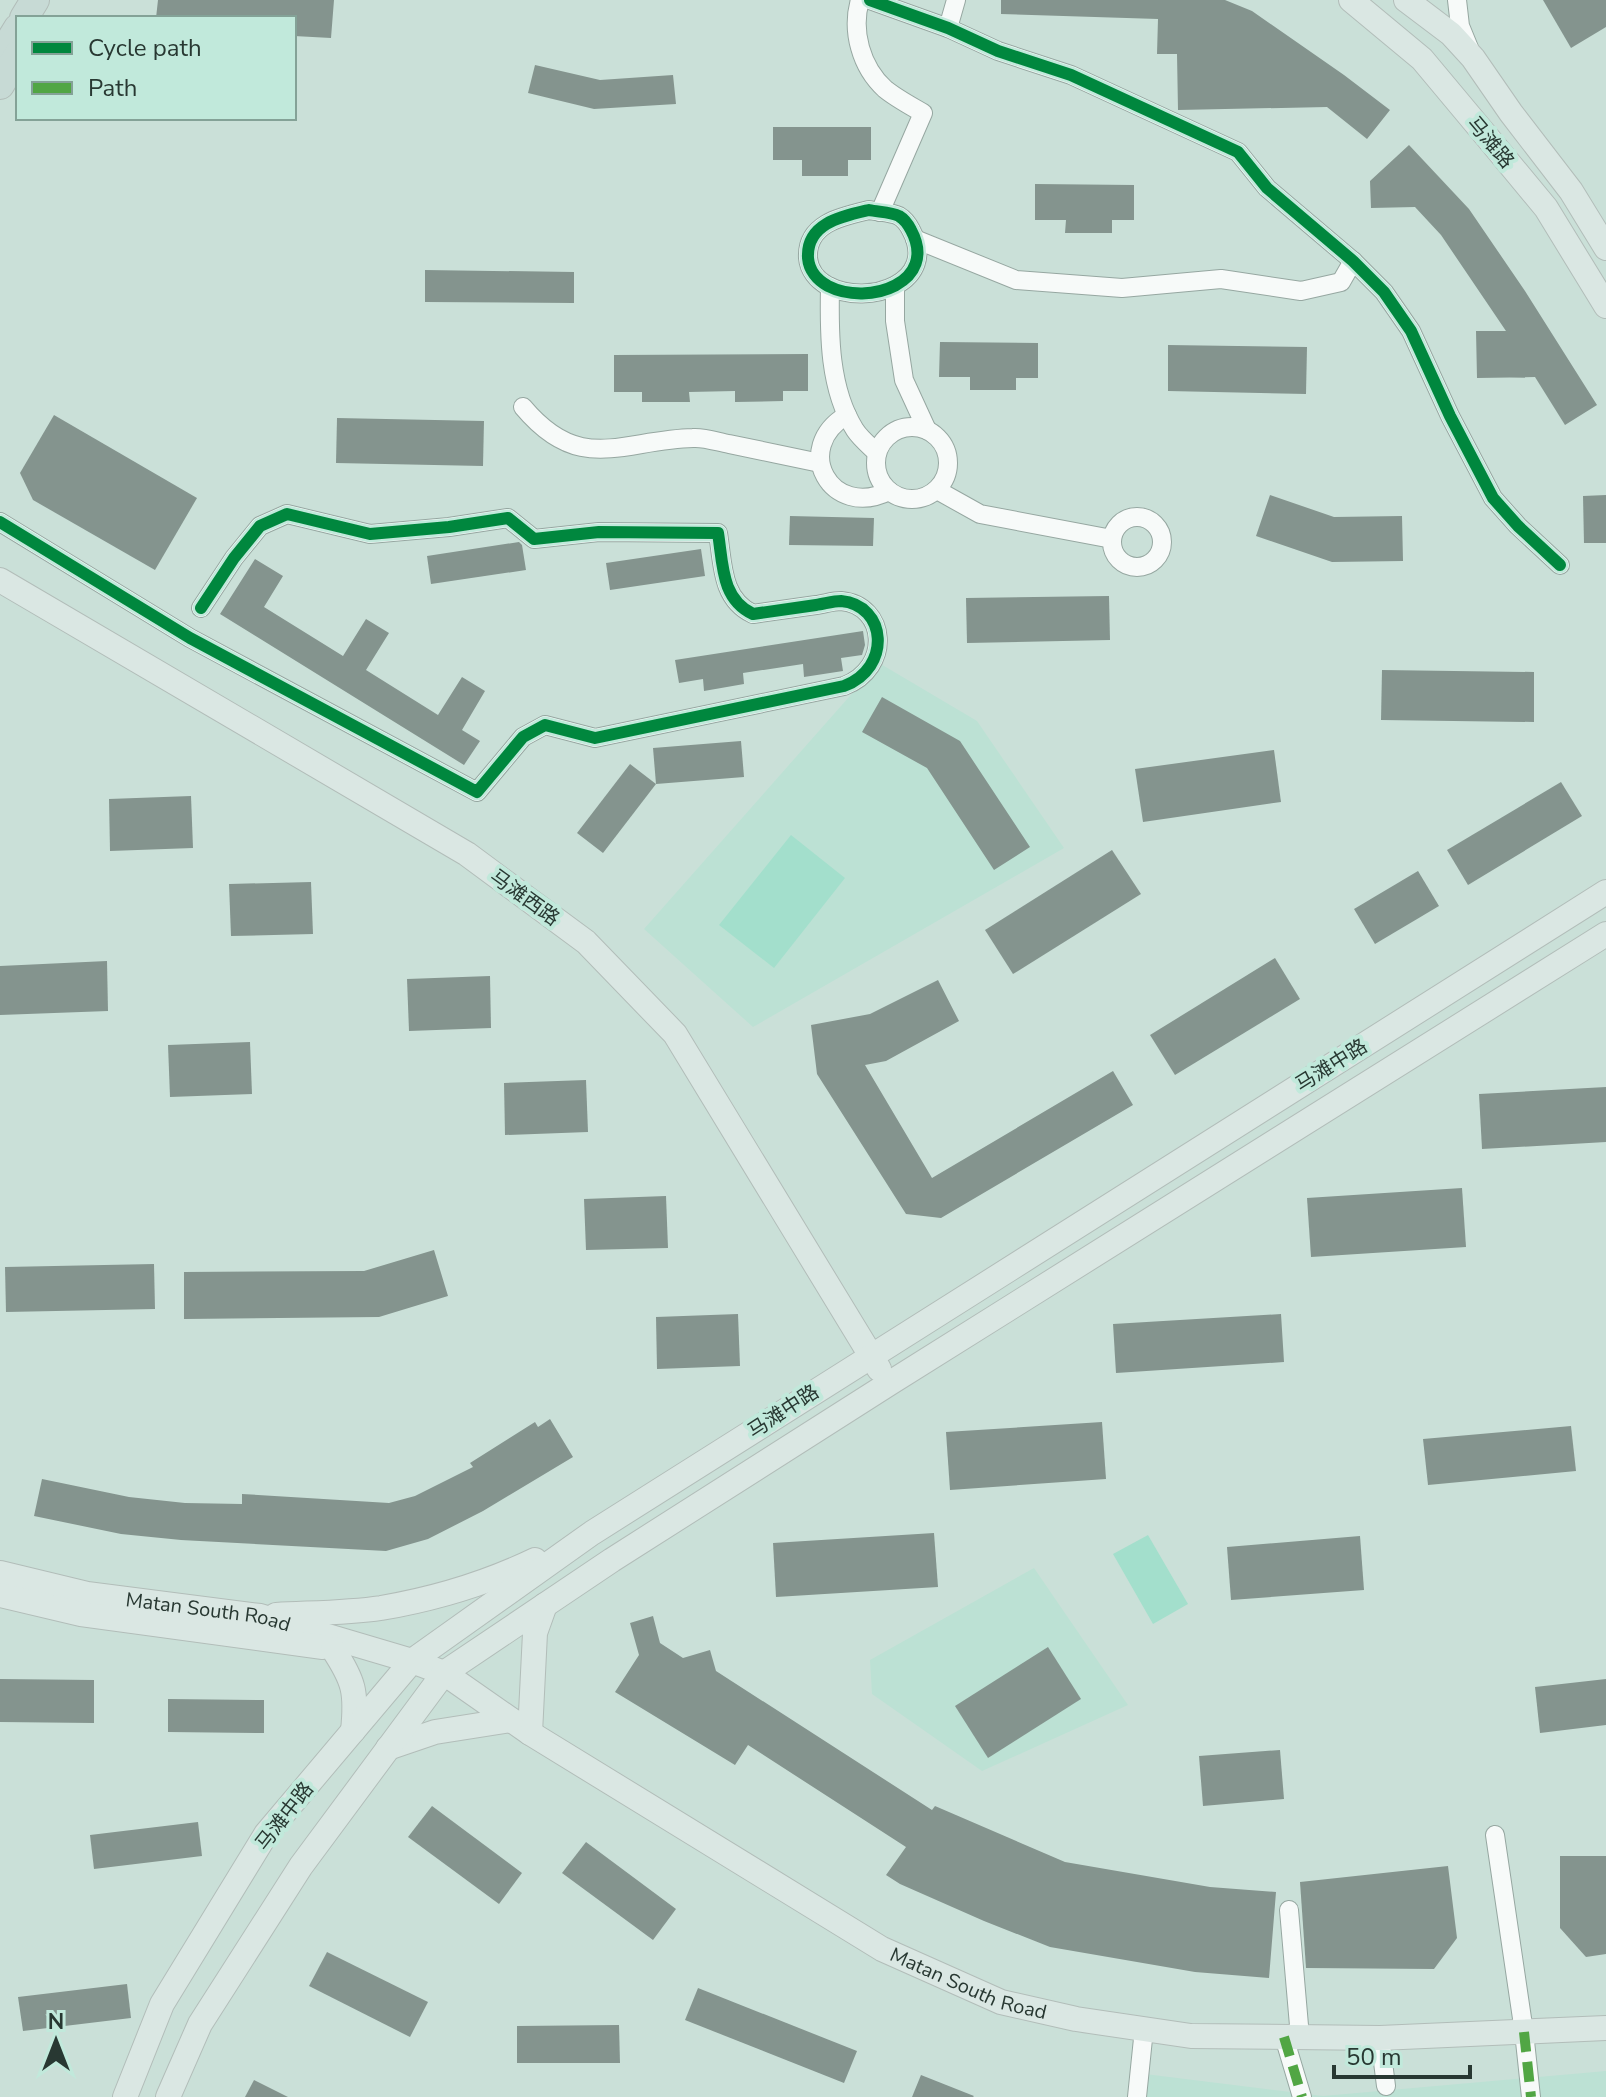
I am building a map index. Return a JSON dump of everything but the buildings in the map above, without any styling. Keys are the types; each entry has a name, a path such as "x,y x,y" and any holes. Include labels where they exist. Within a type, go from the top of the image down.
{"highway":[{"path":"0,57 16,31"},
{"path":"0,85 16,58"}],"main road":[{"name":"马滩路","path":"1406,0 1451,34 1473,58 1571,191 1606,248"},
{"name":"马滩路","path":"1360,2 1422,59 1546,208 1606,306"},
{"name":"马滩西路","path":"0,580 467,854 586,942 675,1034 890,1383"},
{"name":"马滩中路","path":"125,2097 162,2004 266,1834 412,1661 592,1533 1606,892"},
{"name":"马滩中路","path":"168,2097 209,2010 301,1866 444,1673 890,1383 1606,934"},
{"path":"260,1616 381,1608 450,1592 506,1574 592,1533"},
{"name":"Matan South Road","path":"0,1573 87,1594 260,1616 444,1673 520,1726 882,1949 1001,2002 1076,2019 1191,2036 1380,2038 1606,2028"},
{"name":"Matan South Road","path":"0,1595 81,1614 412,1661"},
{"path":"388,1748 435,1732 520,1726 535,1633 545,1605"},
{"path":"333,1649 350,1676 356,1704 353,1731"}],"street":[{"path":"860,0 856,28 868,68 885,89 923,113 880,212"},
{"path":"870,0 948,28 998,51 1071,75 1238,152 1267,188 1353,261 1384,292 1411,331 1450,416 1493,498 1560,565"},
{"path":"948,28 956,0"},
{"path":"1457,0 1460,26 1473,58"},
{"path":"869,210 900,216 915,239 917,253 914,266 906,278 879,293 862,296 845,294 821,281 809,264 810,242 816,233 838,217 869,210"},
{"path":"915,239 1016,280 1122,288 1221,279 1301,291 1341,282 1353,261"},
{"path":"895,286 895,321 904,380 927,430 943,443 949,462 943,482 928,496 908,499 889,491 877,474 877,453 881,444 896,430 906,427 927,430"},
{"path":"830,287 829,326 836,379 847,415 857,433 877,453"},
{"path":"523,407 539,426 559,440 582,448 606,450 695,437 820,463"},
{"path":"847,415 834,423 825,434 820,448 820,463 825,477 846,496 875,498 889,491"},
{"path":"937,490 980,514 1112,539"},
{"path":"0,522 190,638 477,792 523,737 545,725 595,738 844,686 867,673 878,649 878,636 865,612 841,601 753,614 743,609 728,592 718,533 599,532 534,539 508,518 370,534 287,514 260,526 234,558 201,608"},
{"path":"1495,1835 1531,2097"},
{"path":"1289,1910 1292,2037 1302,2097"},
{"path":"1137,2097 1144,2029"},
{"path":"1380,2038 1386,2086"}],"shaded area":[{"path":"879,663 977,721 1064,848 753,1027 644,929"},
{"path":"791,835 845,878 774,968 719,925"},
{"path":"1148,1535 1188,1604 1153,1624 1113,1554"},
{"path":"1034,1568 1128,1705 982,1771 872,1694 870,1660"},
{"path":"1606,2071 1606,2097 1147,2097 1145,2074 1323,2096"}],"marked path":[{"path":"1524,2032 1531,2097"},
{"path":"1284,2037 1302,2097"}],"cycle path":[{"path":"870,0 948,28 998,51 1071,75 1238,152 1267,188 1353,261 1384,292 1411,331 1450,416 1493,498 1560,565"},
{"path":"869,210 896,215 904,221 911,230 917,248 916,264 908,276 880,291 844,292 828,286 814,274 809,262 809,246 813,237 828,223 869,210"},
{"path":"0,522 190,638 477,792 523,737 545,725 595,738 844,686 860,677 870,666 878,638 868,613 856,605 841,601 753,614 729,590 718,533 599,532 534,539 508,518 370,534 287,514 260,526 234,558 201,608"}]}
